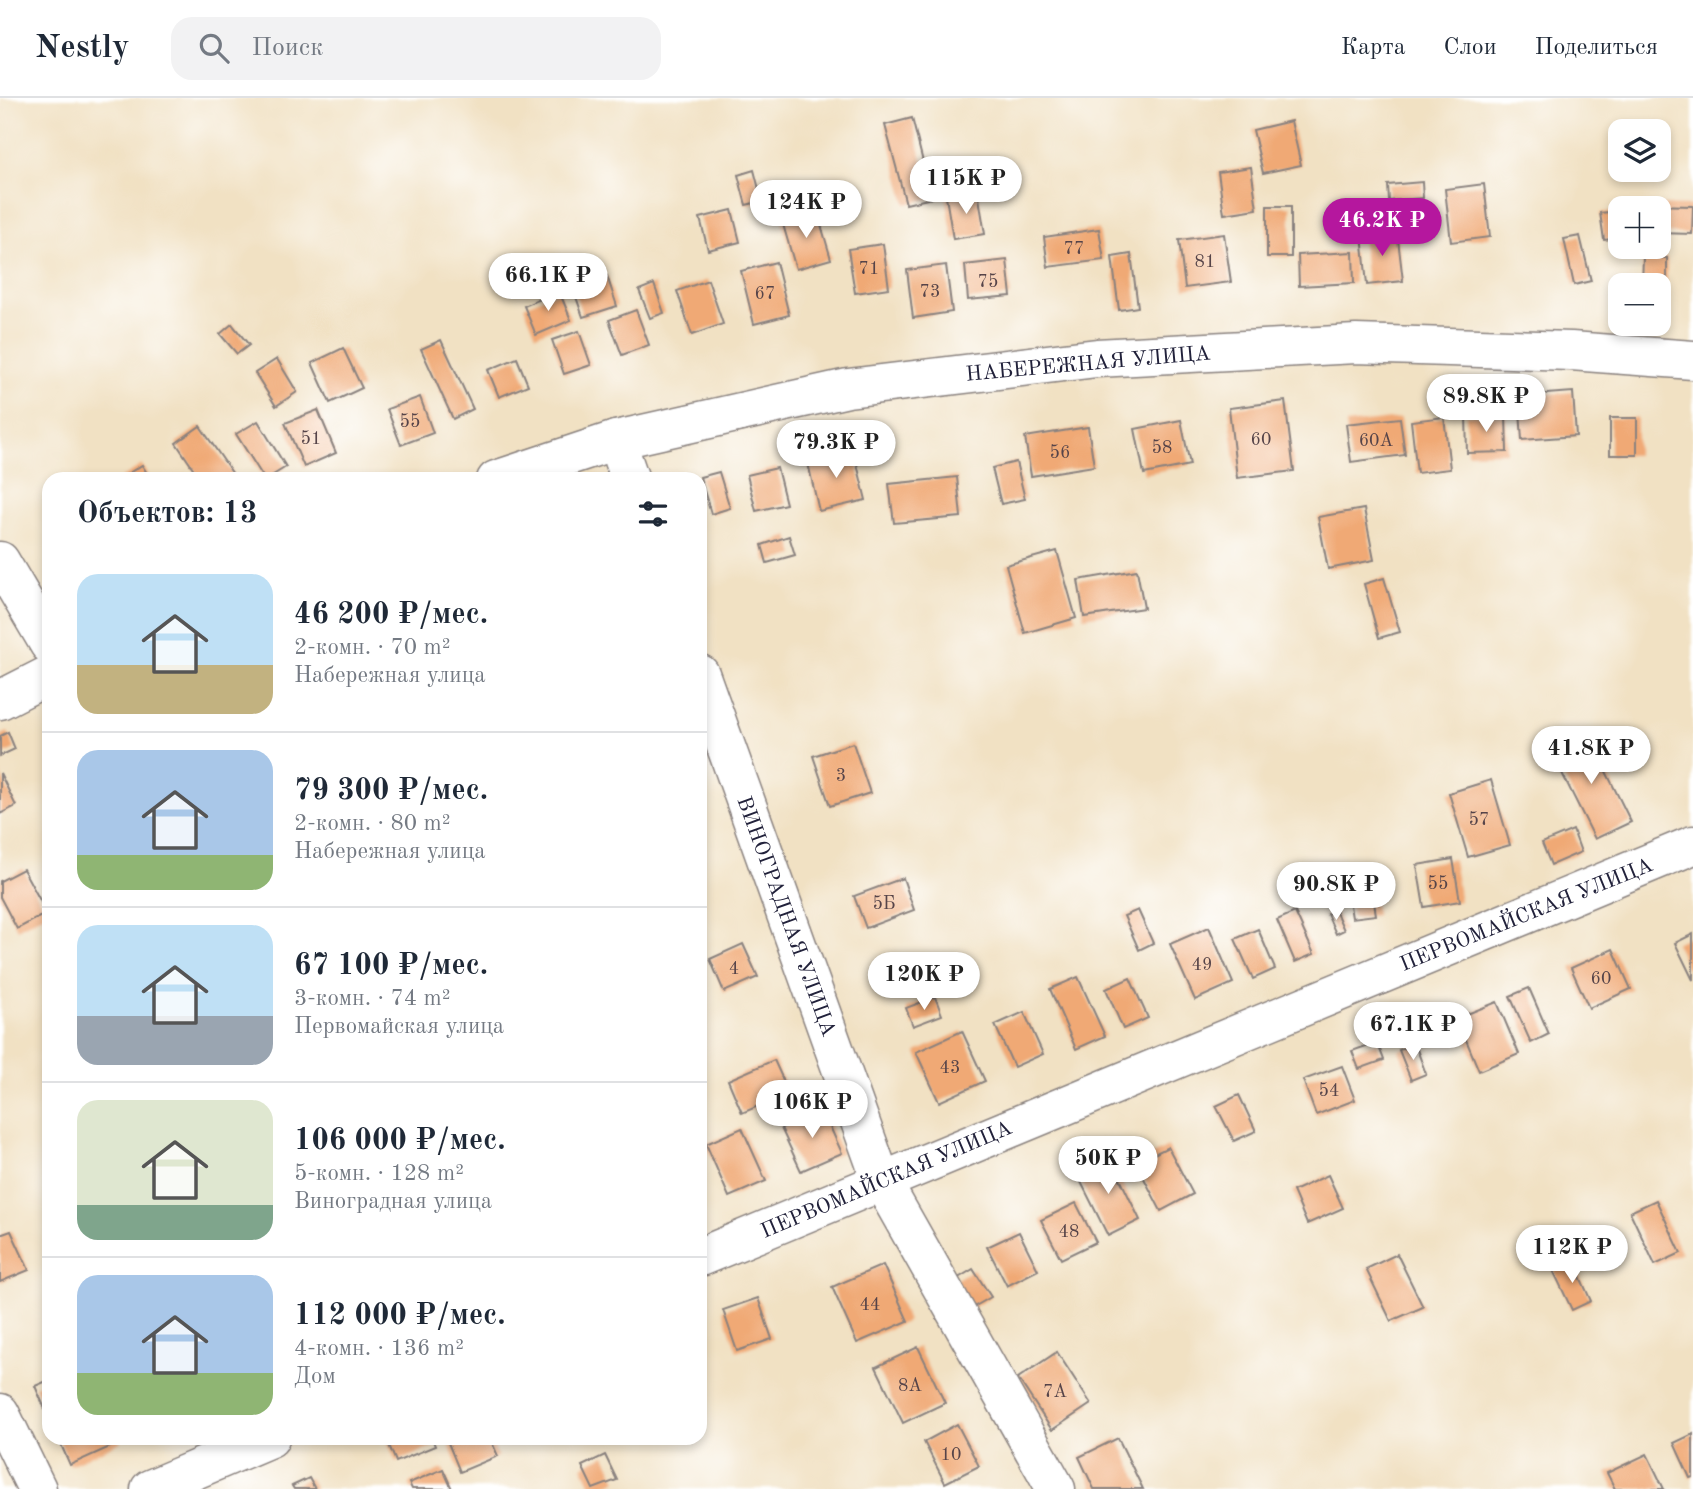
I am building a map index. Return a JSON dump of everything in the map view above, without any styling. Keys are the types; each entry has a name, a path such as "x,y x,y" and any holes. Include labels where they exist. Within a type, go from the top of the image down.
{"street":[{"name":"НАБЕРЕЖНАЯ УЛИЦА","path":"520,472 616,440 848,388 1097,358 1356,344 1571,351 1693,360"},
{"path":"616,440 628,472"},
{"path":"0,561 42,632"},
{"path":"0,700 42,679"},
{"name":"ВИНОГРАДНАЯ УЛИЦА","path":"707,694 881,1180 1056,1489"},
{"name":"ПЕРВОМАЙСКАЯ УЛИЦА","path":"707,1254 1693,845"},
{"path":"0,1413 37,1489"},
{"path":"150,1489 254,1445"}],"building":[{"path":"912,118 932,198 906,204 885,125"},
{"path":"1291,121 1301,165 1263,173 1253,130"},
{"path":"1251,167 1257,209 1224,214 1218,172"},
{"path":"754,170 762,201 746,205 738,175"},
{"path":"1422,182 1423,198 1389,201 1388,185"},
{"path":"1484,184 1490,237 1451,242 1445,189"},
{"path":"978,192 985,234 953,239 946,197"},
{"path":"1671,205 1693,206 1692,234 1671,233"},
{"path":"1267,206 1291,206 1291,257 1267,257"},
{"path":"732,210 740,242 708,250 700,218"},
{"path":"817,211 831,259 796,269 782,221"},
{"path":"1608,212 1608,240 1604,240 1600,213"},
{"path":"1099,229 1104,260 1048,267 1044,237"},
{"path":"1397,231 1403,281 1367,285 1362,235"},
{"path":"1224,234 1231,282 1185,288 1179,240"},
{"path":"1580,236 1591,281 1574,285 1564,239"},
{"path":"883,244 889,288 855,293 848,249"},
{"path":"1353,252 1354,283 1299,286 1298,255"},
{"path":"1131,254 1138,307 1119,310 1112,257"},
{"path":"1643,259 1667,259 1667,273 1642,273"},
{"path":"1007,260 1011,296 968,300 965,265"},
{"path":"776,262 789,315 754,324 741,271"},
{"path":"946,265 952,312 913,318 907,270"},
{"path":"607,276 617,306 583,317 573,288"},
{"path":"708,280 723,324 692,335 677,291"},
{"path":"654,284 664,313 650,318 639,290"},
{"path":"559,291 571,320 536,335 524,306"},
{"path":"636,310 649,345 622,355 609,320"},
{"path":"232,324 249,345 237,354 220,334"},
{"path":"579,331 591,365 564,374 552,340"},
{"path":"441,340 473,409 453,419 421,349"},
{"path":"343,348 362,388 330,403 312,363"},
{"path":"517,358 528,385 499,397 488,370"},
{"path":"277,359 297,392 276,406 255,373"},
{"path":"1573,392 1576,436 1522,440 1519,396"},
{"path":"420,397 433,433 401,445 387,409"},
{"path":"1285,401 1294,471 1237,478 1229,408"},
{"path":"318,410 336,453 304,467 285,423"},
{"path":"1466,415 1506,415 1507,452 1467,453"},
{"path":"1444,417 1450,469 1417,473 1411,421"},
{"path":"1400,418 1405,455 1351,462 1346,424"},
{"path":"1610,418 1637,418 1637,455 1610,455"},
{"path":"1181,420 1190,465 1144,474 1135,429"},
{"path":"258,421 286,467 278,472 260,472 236,434"},
{"path":"200,426 232,472 196,472 176,443"},
{"path":"1088,427 1094,466 1031,476 1025,437"},
{"path":"853,448 866,500 819,511 807,459"},
{"path":"1016,462 1025,499 1001,504 992,468"},
{"path":"142,465 146,472 131,472"},
{"path":"777,468 786,504 756,511 747,475"},
{"path":"719,472 730,508 711,514 707,501 707,475"},
{"path":"957,477 961,517 894,523 889,484"},
{"path":"1364,509 1374,560 1328,569 1318,517"},
{"path":"789,536 795,555 767,563 762,545"},
{"path":"1057,551 1076,618 1025,633 1006,565"},
{"path":"1137,570 1144,608 1084,617 1078,580"},
{"path":"1384,578 1400,632 1379,638 1364,584"},
{"path":"8,732 15,749 0,756 0,736"},
{"path":"1587,733 1631,822 1595,839 1551,751"},
{"path":"853,743 870,793 830,806 813,756"},
{"path":"0,773 16,806 0,814"},
{"path":"1491,780 1510,845 1468,857 1449,793"},
{"path":"1573,830 1581,852 1551,865 1542,843"},
{"path":"1453,859 1460,901 1424,907 1417,865"},
{"path":"23,869 42,904 42,916 17,929 0,897 0,881"},
{"path":"903,878 914,910 866,928 854,896"},
{"path":"1371,883 1376,915 1352,918 1347,886"},
{"path":"1138,910 1153,943 1139,950 1124,916"},
{"path":"1335,910 1344,930 1336,934 1327,914"},
{"path":"1295,912 1314,954 1295,962 1277,920"},
{"path":"1209,927 1233,983 1195,1000 1170,944"},
{"path":"1258,929 1275,969 1253,979 1235,939"},
{"path":"1693,934 1693,980 1675,943"},
{"path":"743,944 758,977 724,992 710,959"},
{"path":"1613,949 1631,989 1589,1008 1571,968"},
{"path":"1078,977 1105,1036 1076,1049 1050,989"},
{"path":"1130,978 1148,1018 1123,1029 1106,989"},
{"path":"1529,988 1549,1034 1531,1043 1510,996"},
{"path":"935,997 942,1015 913,1026 906,1008"},
{"path":"1497,1002 1519,1054 1479,1071 1457,1018"},
{"path":"1024,1012 1043,1054 1014,1067 995,1025"},
{"path":"962,1031 985,1081 939,1102 916,1052"},
{"path":"1377,1042 1384,1060 1359,1069 1352,1051"},
{"path":"1415,1044 1426,1074 1411,1080 1399,1050"},
{"path":"774,1060 789,1093 742,1113 728,1080"},
{"path":"1342,1066 1355,1100 1316,1115 1303,1080"},
{"path":"1239,1095 1256,1131 1234,1141 1216,1106"},
{"path":"822,1109 842,1153 801,1171 781,1128"},
{"path":"742,1128 766,1181 729,1197 707,1144"},
{"path":"1168,1147 1193,1194 1161,1211 1136,1163"},
{"path":"1109,1156 1140,1220 1108,1236 1076,1172"},
{"path":"1328,1175 1343,1208 1307,1224 1293,1191"},
{"path":"1656,1200 1681,1253 1655,1265 1630,1212"},
{"path":"1076,1203 1096,1242 1061,1259 1041,1220"},
{"path":"11,1231 29,1270 0,1282 0,1235"},
{"path":"1019,1232 1038,1270 1007,1286 987,1247"},
{"path":"1397,1254 1423,1307 1391,1321 1366,1269"},
{"path":"1573,1261 1591,1301 1572,1310 1553,1270"},
{"path":"883,1265 908,1321 857,1343 832,1287"},
{"path":"973,1269 991,1297 972,1308 955,1280"},
{"path":"758,1298 772,1339 737,1351 723,1310"},
{"path":"918,1347 945,1403 903,1423 876,1367"},
{"path":"1057,1352 1091,1404 1052,1430 1018,1378"},
{"path":"42,1383 42,1402 35,1386"},
{"path":"957,1424 979,1466 945,1483 924,1442"},
{"path":"1693,1434 1693,1477 1690,1478 1674,1443"},
{"path":"1118,1438 1143,1489 1094,1489 1079,1457"},
{"path":"61,1445 114,1445 70,1465"},
{"path":"389,1445 435,1445 435,1446 396,1462"},
{"path":"449,1445 493,1445 498,1456 460,1472"},
{"path":"1647,1454 1664,1489 1615,1489 1607,1473"},
{"path":"605,1455 617,1480 593,1489 582,1466"},
{"path":"443,1469 452,1489 412,1489 409,1483"},
{"path":"309,1478 315,1489 294,1489 292,1486"}]}
